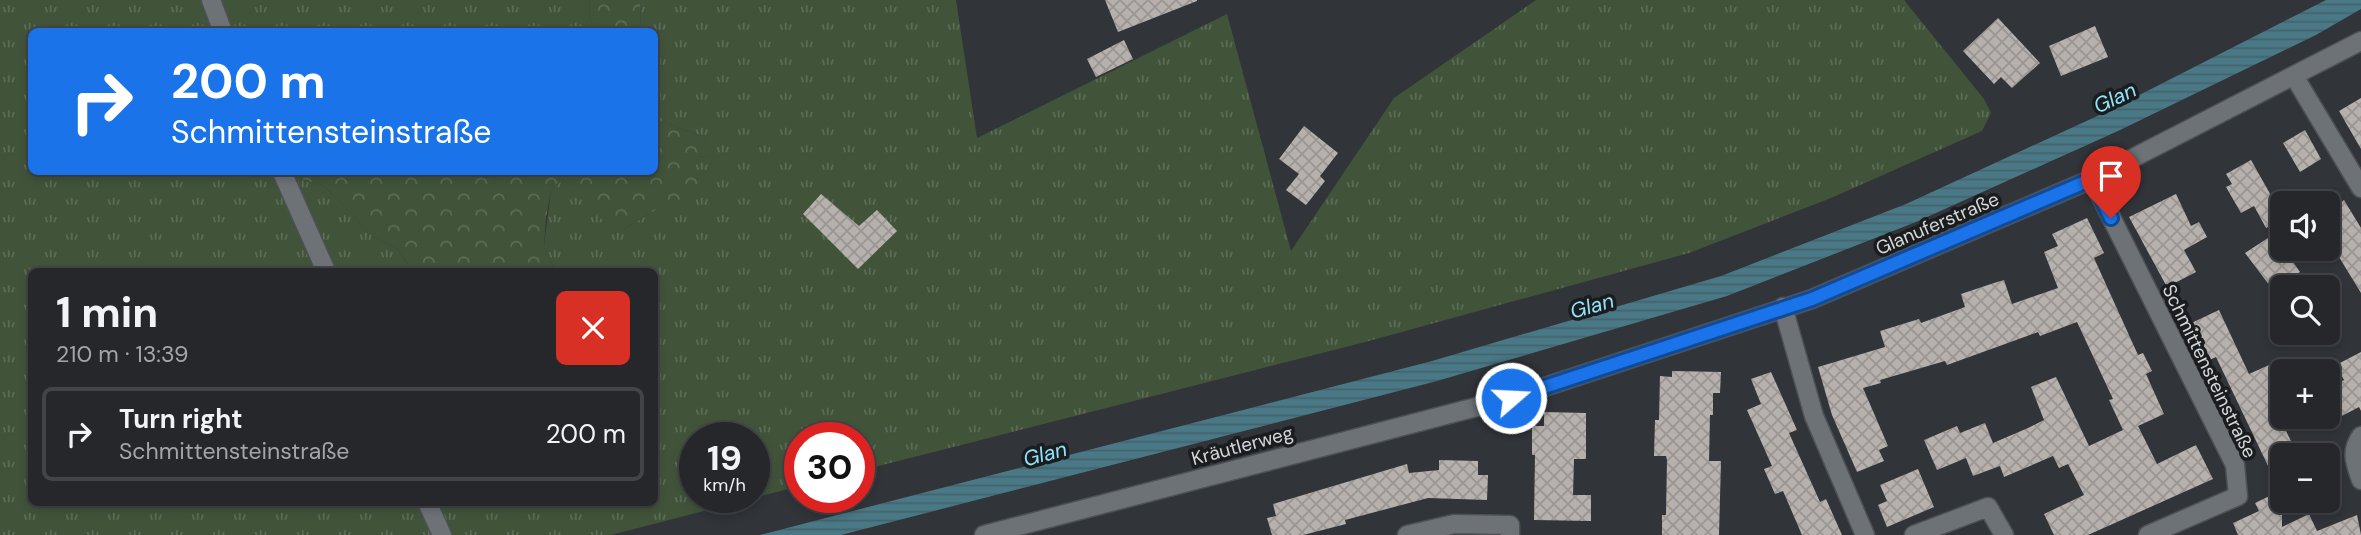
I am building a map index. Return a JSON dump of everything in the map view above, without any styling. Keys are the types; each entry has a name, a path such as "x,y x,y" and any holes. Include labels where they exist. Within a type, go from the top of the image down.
{"street":[{"path":"211,0 222,28"},
{"name":"Glanuferstraße","path":"1511,398 1812,299 2092,179 2361,41"},
{"path":"2294,76 2361,188"},
{"path":"283,175 325,268"},
{"name":"Schmittensteinstraße","path":"2092,179 2235,465 2238,496 2148,535"},
{"path":"1783,307 1814,416 1865,535"},
{"name":"Kräutlerweg","path":"984,535 1511,398"},
{"path":"2361,436 2353,448 2353,458 2361,480"},
{"path":"429,506 442,535"},
{"path":"1914,535 1988,507 2004,535"},
{"path":"1407,535 1454,524 1510,530"}],"green space":[{"path":"0,0 590,0 589,16 595,28 28,28 28,175 299,175 305,182 316,182 325,187 374,237 397,249 411,268 28,268 28,506 658,506 658,268 554,268 544,245 551,191 563,179 622,230 659,208 680,155 711,157 705,137 671,125 658,115 658,28 641,28 640,0 956,0 977,138 1227,14 1291,251 1394,98 1536,0 1904,0 1984,99 1991,113 1982,131 1831,198 1689,253 1369,341 875,467 875,422 784,422 784,490 770,494 770,422 679,422 679,513 696,513 611,535 0,535"},
{"path":"590,0 640,0 641,28 595,28 589,16"},
{"path":"658,115 671,125 705,137 712,157 681,156 701,179 683,204 659,208 622,230 605,222 563,179 551,191 546,218 544,245 554,268 411,268 397,249 374,237 325,187 316,182 305,182 299,175 658,175"},
{"path":"474,175 503,175 488,178"}],"water":[{"path":"2326,0 2361,0 2361,9 2316,35 2118,131 1916,222 1727,296 1437,381 841,535 760,535 845,513 875,513 875,505 1432,361 1721,276 1906,204 2106,112"}],"building":[{"path":"1105,0 1197,0 1197,1 1118,32"},
{"path":"1998,18 2040,63 2012,88 2001,77 1994,84 1963,51"},
{"path":"2095,26 2108,57 2061,76 2049,46"},
{"path":"1124,40 1133,59 1096,77 1087,59"},
{"path":"2361,98 2361,149 2339,111"},
{"path":"1304,126 1338,153 1320,176 1325,181 1306,205 1286,190 1299,174 1279,159"},
{"path":"2305,130 2321,159 2300,172 2283,143"},
{"path":"2251,160 2270,194 2270,226 2266,228 2254,206 2241,213 2226,187 2232,184 2226,174"},
{"path":"821,194 859,226 877,210 897,231 858,269 803,214"},
{"path":"2176,194 2191,226 2199,222 2207,237 2184,250 2196,272 2167,287 2129,217"},
{"path":"2344,200 2361,228 2361,293 2340,259 2340,203"},
{"path":"2087,218 2104,253 2094,258 2138,355 2143,353 2152,371 2146,374 2164,414 2138,426 2157,464 2196,445 2213,479 2088,535 2054,535 2044,514 2084,495 2068,464 2059,468 2053,456 2004,477 2000,466 1973,476 1966,458 1937,470 1924,440 1957,426 1960,433 1985,423 1993,443 2028,428 2044,420 2031,387 2056,377 2089,446 2123,430 2109,400 2113,399 2077,322 2040,336 2038,332 1947,365 1945,361 1880,380 1881,383 1863,388 1888,446 1879,450 1884,461 1857,472 1832,415 1818,367 1885,347 1880,331 1919,319 1921,323 1965,307 1961,294 1994,283 2004,280 2012,304 2058,288 2044,252 2058,246 2052,234"},
{"path":"2270,237 2270,261 2292,261 2300,272 2296,275 2270,275 2270,286 2245,253"},
{"path":"2219,310 2249,374 2269,365 2270,429 2285,429 2292,443 2270,443 2270,470 2216,357 2203,363 2185,326"},
{"path":"2361,352 2361,411 2359,407 2340,417 2340,382 2344,380 2340,372 2340,363"},
{"path":"1672,371 1721,372 1720,393 1713,393 1713,415 1710,415 1709,461 1721,461 1719,535 1662,535 1662,515 1666,515 1667,460 1666,456 1654,456 1655,420 1659,420 1660,376 1672,377"},
{"path":"1771,372 1797,430 1789,433 1820,502 1826,499 1842,535 1802,535 1783,491 1775,494 1764,469 1772,466 1747,410 1761,404 1751,379"},
{"path":"1544,412 1586,413 1586,459 1574,459 1573,495 1591,495 1591,521 1534,520 1535,455 1532,455 1532,426 1544,426"},
{"path":"1439,460 1478,461 1478,475 1488,475 1487,500 1428,498 1345,520 1346,524 1303,535 1272,535 1267,518 1276,516 1273,504 1407,464 1409,473 1439,470"},
{"path":"1918,469 1934,507 1887,527 1878,505 1887,501 1880,485"},
{"path":"2270,496 2270,513 2282,513 2282,527 2309,514 2317,531 2357,515 2361,535 2238,535 2233,523 2259,511 2255,503"}],"route":[{"path":"1511,398 1812,299 2092,179 2111,218"}],"water label":[{"name":"Glan","path":"2115,98"},
{"name":"Glan","path":"1592,306"},
{"name":"Glan","path":"1045,454"}]}
